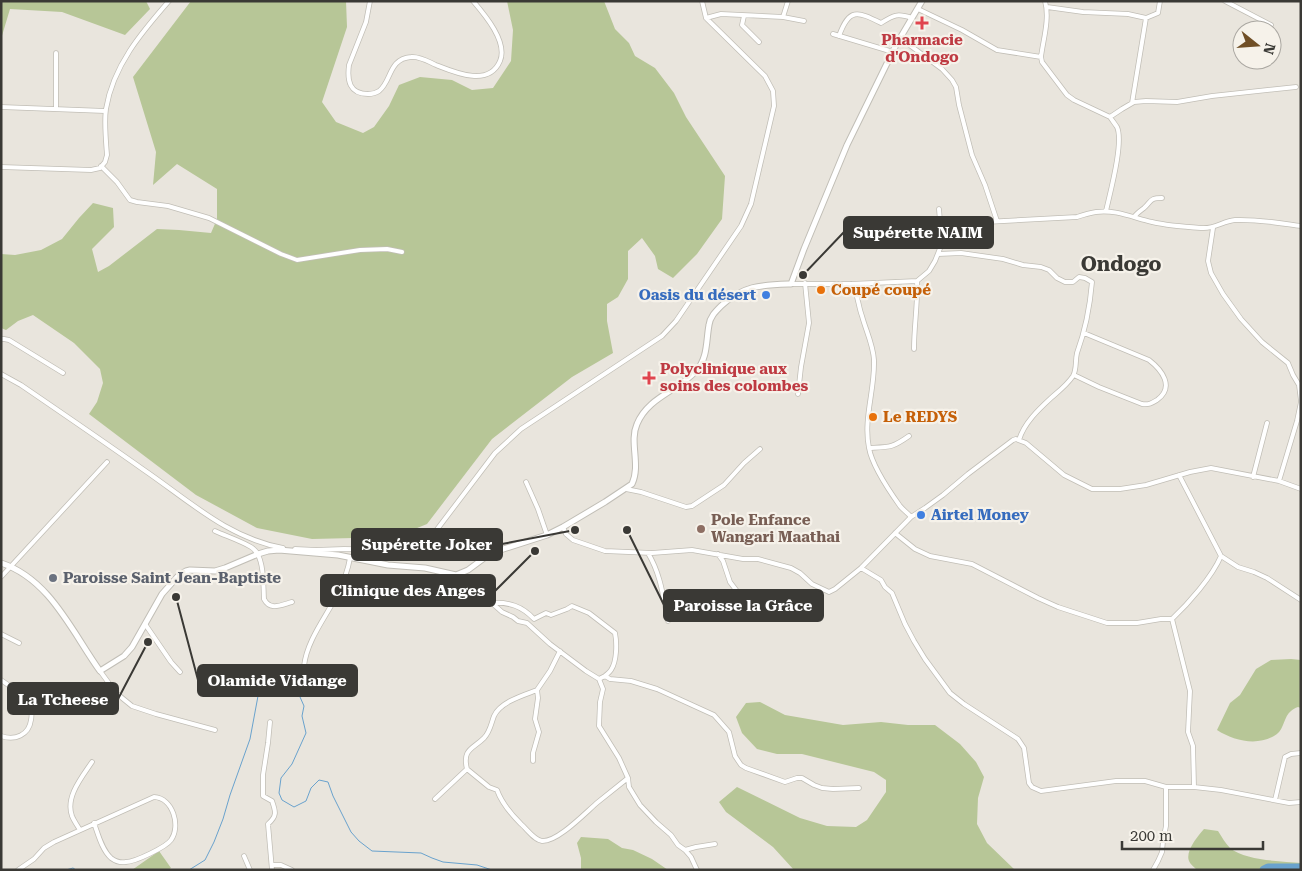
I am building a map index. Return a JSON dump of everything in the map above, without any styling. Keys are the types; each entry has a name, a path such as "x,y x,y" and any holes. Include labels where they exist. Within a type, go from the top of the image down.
{"street":[{"path":"1,167 91,170 100,168 107,155 106,111 112,84 120,66 169,1"},
{"path":"370,1 366,22 348,72 351,86 362,94 374,94 380,90 396,64 400,60 412,56 472,77 480,77 491,72 499,64 503,51 494,30 474,1"},
{"path":"1,374 21,385 214,520 256,541 281,548 395,550 415,545 432,536 495,453 521,429 662,336 676,321 741,226 751,204 758,176 774,106 773,91 765,76 706,18 702,1"},
{"path":"783,17 788,1"},
{"path":"791,284 847,145 900,38 922,1"},
{"path":"1045,1 1042,62 1067,95 1110,117 1117,128 1119,143 1117,160 1106,211"},
{"path":"1046,7 1083,12 1128,14 1146,18 1158,12 1160,1"},
{"path":"1225,1 1262,20"},
{"path":"918,9 949,23 996,50 1041,58"},
{"path":"706,18 721,14 783,17 804,21"},
{"path":"839,36 844,23 854,14 863,15 881,23 901,14 912,18"},
{"path":"744,16 742,25 759,42"},
{"path":"1132,103 1146,18"},
{"path":"833,34 893,52"},
{"path":"900,38 942,69 956,87 972,155 985,185 997,221"},
{"path":"56,53 56,108"},
{"path":"1110,117 1132,103 1146,101 1178,102 1212,96 1296,87"},
{"path":"1,107 106,111"},
{"path":"102,166 130,200 168,206 209,218 297,260 360,250 386,249 402,252"},
{"path":"1134,217 1148,202 1154,198 1162,198"},
{"path":"939,208 940,221 947,231"},
{"path":"456,575 468,570 492,553 563,528 632,484 634,478 635,433 638,421 650,404 685,381 697,370 706,353 709,324 713,314 740,291 756,287 805,283 851,284 917,281 935,261 947,231 968,223 1077,217 1106,211 1153,223 1174,226 1213,228 1226,221 1253,220 1301,226"},
{"path":"1213,228 1208,261 1211,273 1241,319 1262,342 1288,363 1299,385 1301,401 1297,421 1279,482"},
{"path":"938,254 961,253 1003,259 1023,265 1041,267 1049,270 1057,278 1065,282 1073,282 1079,277 1092,282 1084,333 1077,355 1074,375 1026,424 1019,440"},
{"path":"914,349 915,312 918,295 917,281"},
{"path":"798,394 809,323 805,283"},
{"path":"851,284 870,338 874,361 867,426 869,448 892,494 911,517"},
{"path":"1074,375 1099,387 1148,405 1162,397 1166,387 1166,380 1158,367 1149,360 1084,333"},
{"path":"1,339 9,340 63,373"},
{"path":"1253,477 1267,423"},
{"path":"869,448 890,447 909,436"},
{"path":"563,528 569,537 597,549 610,552 648,553 686,550 758,560 791,568 812,584 829,592 861,568 911,517 1016,439 1026,443 1064,475 1092,489 1120,489 1146,485 1211,468 1279,482 1301,490"},
{"path":"626,488 686,507 692,506 724,485 760,449"},
{"path":"1,577 107,462"},
{"path":"1179,476 1221,556 1238,567 1267,578 1301,600"},
{"path":"526,482 546,535"},
{"path":"215,531 252,547 258,554 261,562 266,604 273,607 292,602"},
{"path":"895,532 915,549 930,556 972,564 1051,604 1107,623 1137,624 1172,619 1184,608 1212,572 1221,556"},
{"path":"100,671 120,659 132,647 162,594 179,576 190,570 210,571 225,568 258,554 279,550 338,555 391,565 430,569 456,575 467,586 502,612 513,616 518,621 527,623 560,651 599,679 603,689 600,702 599,726 616,752 628,778 629,787 640,805 685,850 697,870"},
{"path":"648,553 659,578 668,621"},
{"path":"718,554 723,561 730,582 752,611"},
{"path":"338,688 304,666 316,633 341,588 350,558"},
{"path":"1,563 25,574 45,592 116,693 132,706 215,730"},
{"path":"861,568 881,580 892,593 914,641 950,692 964,704 1018,739 1024,748 1029,784 1032,787 1041,790 1116,781 1144,781 1166,787 1194,787 1221,790 1289,803 1301,802"},
{"path":"492,603 511,604 520,607 534,619 546,613 551,615 572,606 588,613 615,633 617,646 612,669 599,679"},
{"path":"1162,619 1171,624 1176,635"},
{"path":"1172,619 1190,691 1188,732 1193,746 1194,787"},
{"path":"145,624 170,662 180,672"},
{"path":"1,634 19,643"},
{"path":"560,651 550,671 537,690 518,697 499,709 495,714 489,731 470,748 466,760 467,769 489,788 497,790 510,812 531,834 543,841 568,829 628,778"},
{"path":"605,676 610,679 631,682 656,689 714,715 729,732 735,756 740,766 785,782 802,778 822,788 859,788"},
{"path":"1,680 28,704 32,715 29,728 20,736 10,738 1,736"},
{"path":"533,761 533,753 539,732 535,719 538,698 537,690"},
{"path":"270,722 262,789 263,796 272,801 275,814 274,819 268,824 272,867 279,865 292,870"},
{"path":"1275,800 1285,757 1301,753"},
{"path":"80,830 72,815 70,803 72,795 92,762"},
{"path":"434,799 467,769"},
{"path":"1153,870 1162,852 1166,826 1166,787"},
{"path":"18,870 54,842 94,823 154,797 159,797 170,806 174,815 175,830 173,838 169,843 140,858 125,863 108,855 94,823"},
{"path":"685,850 715,844"},
{"path":"244,856 250,870"}],"green space":[{"path":"1,1 146,1 150,9 125,35 62,12 10,9 1,39"},
{"path":"191,1 346,1 347,27 322,102 336,122 363,133 374,127 389,106 399,85 420,77 452,80 472,90 493,88 511,61 513,30 507,1 604,1 615,29 629,43 635,56 655,68 674,93 686,117 725,176 722,219 697,254 673,278 658,269 655,256 642,238 628,251 628,279 618,297 607,304 607,321 613,353 572,377 492,439 427,524 395,537 312,539 257,528 196,495 89,414 97,402 103,383 100,369 74,343 33,315 18,321 6,330 1,328 1,254 15,255 41,250 62,239 93,203 113,208 114,227 92,249 98,272 109,266 157,229 211,233 217,219 217,189 177,164 153,185 156,152 133,77"},
{"path":"1271,660 1301,660 1301,708 1298,707 1289,713 1277,734 1262,740 1247,741 1239,740 1217,730 1230,703 1240,695 1256,669"},
{"path":"760,702 785,715 843,725 881,722 935,725 960,744 976,762 984,777 978,798 977,824 987,843 1015,870 794,870 773,847 726,812 719,802 737,787 800,818 827,826 856,827 867,820 886,792 886,780 874,772 802,754 777,754 757,749 742,733 736,717 746,703"},
{"path":"1204,829 1218,831 1230,848 1245,856 1264,860 1301,863 1301,870 1197,870 1188,857 1193,844"},
{"path":"581,837 608,839 622,848 633,850 652,859 668,870 581,870 581,858 577,843"},
{"path":"159,851 171,868 168,870 132,870"}],"waterway":[{"path":"189,870 205,860 214,842 250,739 258,696 266,684 277,682 291,688 300,697 304,706 302,716 306,733 292,764 281,778 279,793 282,800 294,807 306,801 311,788 319,780 328,782 351,832 372,851 421,853 443,862 477,865 492,870"},
{"path":"66,870 73,868 76,870"},
{"path":"1264,870 1268,868 1301,868"}],"place":[{"name":"Pharmacie d'Ondogo","path":"922,23"},
{"name":"Supérette NAIM","path":"803,275"},
{"name":"Coupé coupé","path":"821,290"},
{"name":"Oasis du désert","path":"766,295"},
{"name":"Polyclinique aux soins des colombes","path":"649,378"},
{"name":"Le REDYS","path":"873,417"},
{"name":"Airtel Money","path":"921,515"},
{"name":"Pole Enfance Wangari Maathai","path":"701,529"},
{"name":"Supérette Joker","path":"575,530"},
{"name":"Paroisse la Grâce","path":"627,530"},
{"name":"Clinique des Anges","path":"535,551"},
{"name":"Paroisse Saint Jean-Baptiste","path":"53,578"},
{"name":"Olamide Vidange","path":"176,597"},
{"name":"La Tcheese","path":"148,642"}],"district":[{"name":"Ondogo","path":"1121,264"}]}
